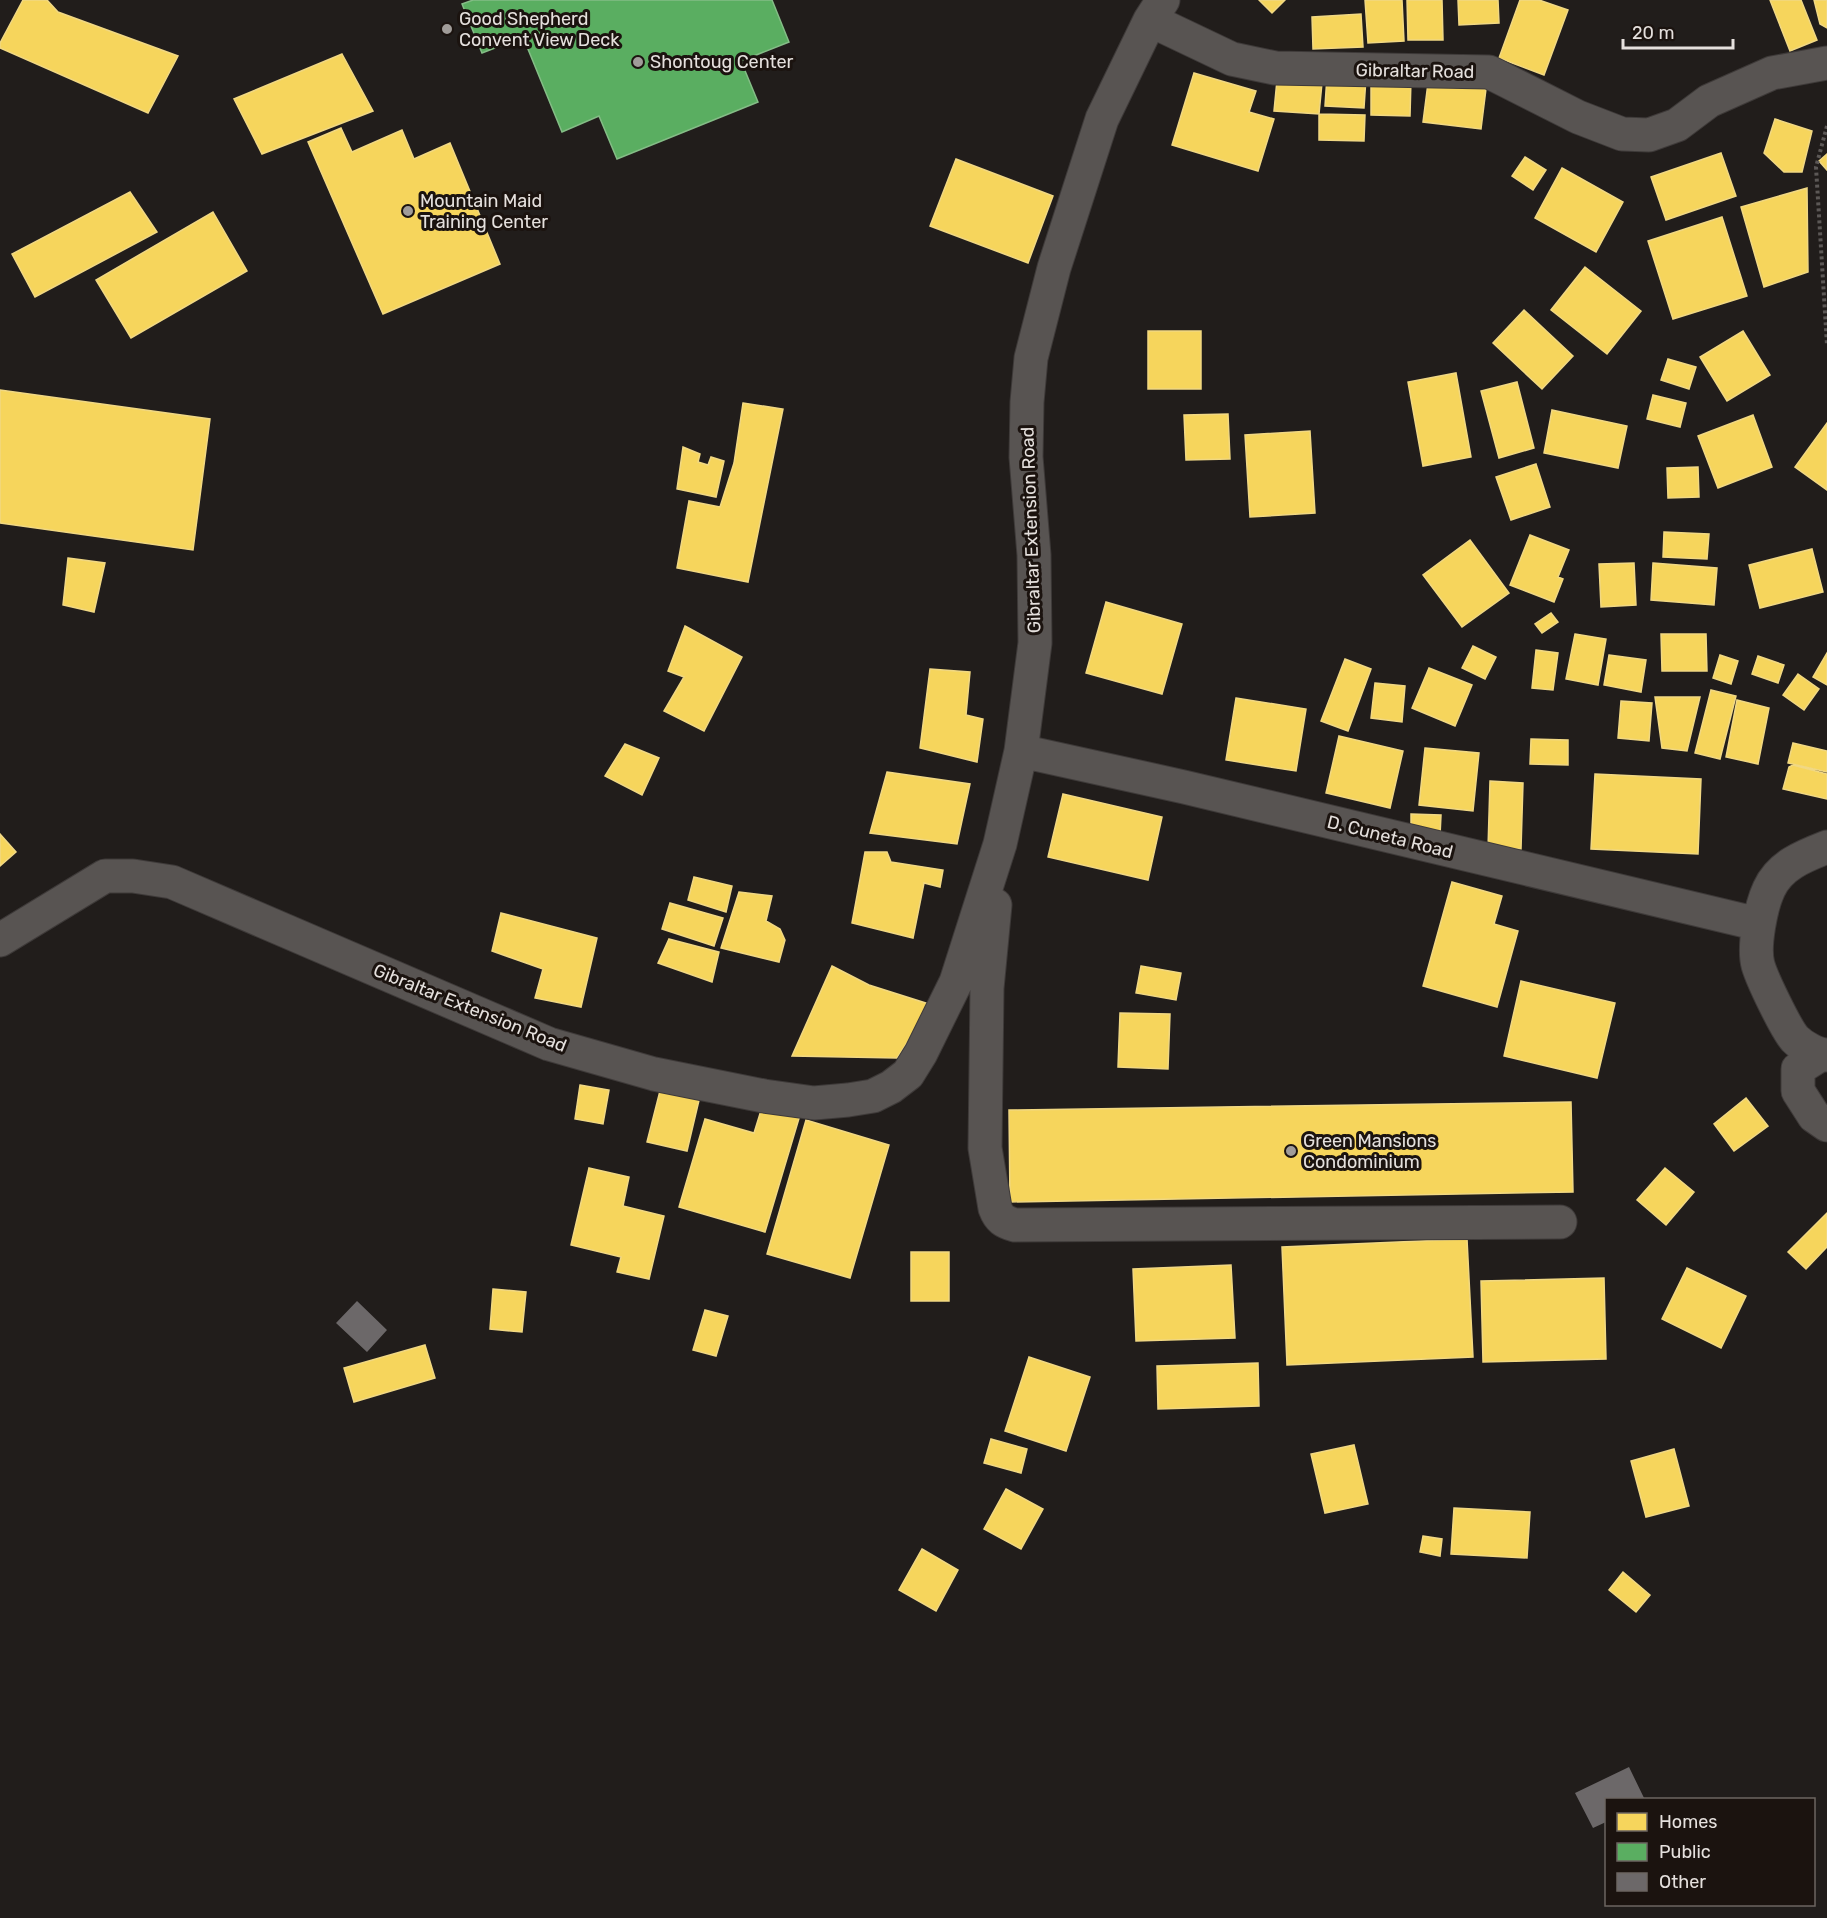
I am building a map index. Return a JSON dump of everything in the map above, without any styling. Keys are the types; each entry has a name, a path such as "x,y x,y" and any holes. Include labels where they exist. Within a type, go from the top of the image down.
{"street":[{"name":"Gibraltar Road","path":"1157,10 1232,59 1275,68 1489,72 1578,117 1622,134 1649,135 1677,125 1709,101 1772,73 1827,63"},
{"name":"Gibraltar Extension Road","path":"0,940 105,876 133,876 172,882 549,1044 654,1074 764,1096 814,1103 873,1096 891,1087 908,1074 921,1053 956,982 1000,844 1021,751 1035,643 1034,555 1026,457 1031,358 1054,268 1102,119 1157,10"},
{"name":"D. Cuneta Road","path":"1021,751 1184,787 1758,924"},
{"path":"1000,844 987,988 985,1148 998,1217 1015,1225 1560,1222"},
{"path":"1823,1055 1795,1039 1776,1006 1758,964 1758,924 1770,887 1788,865 1827,847"},
{"path":"1823,1055 1798,1069 1798,1091 1814,1116 1827,1125"}],"path":[{"path":"1827,126 1816,175 1827,345"}],"building: Homes":[{"path":"23,0 47,0 58,12 178,56 148,113 0,48 0,43"},
{"path":"1259,0 1285,0 1272,13"},
{"path":"1365,0 1402,0 1404,41 1368,43"},
{"path":"1407,0 1442,0 1443,40 1408,40"},
{"path":"1458,0 1498,0 1499,23 1459,25"},
{"path":"1520,0 1539,0 1568,10 1544,75 1499,58"},
{"path":"1770,0 1801,0 1817,40 1790,51"},
{"path":"1814,0 1827,0 1827,28 1820,24"},
{"path":"1361,14 1363,47 1313,49 1312,17"},
{"path":"342,54 373,111 262,154 234,99"},
{"path":"1194,73 1256,91 1249,112 1274,119 1258,171 1172,145"},
{"path":"1327,76 1366,78 1364,108 1325,106"},
{"path":"1371,79 1411,80 1410,116 1371,115"},
{"path":"1277,80 1322,83 1319,114 1274,111"},
{"path":"1428,83 1486,89 1481,129 1423,122"},
{"path":"1319,114 1365,115 1364,141 1319,140"},
{"path":"1775,119 1812,131 1802,172 1784,172 1764,153"},
{"name":"Mountain Maid Training Center","path":"341,128 352,152 402,130 414,159 450,143 500,264 383,314 308,142"},
{"path":"1721,153 1736,196 1666,220 1651,177"},
{"path":"1827,154 1827,170 1819,161"},
{"path":"1525,157 1546,170 1533,190 1512,176"},
{"path":"956,159 1053,196 1028,263 930,226"},
{"path":"1562,168 1623,202 1596,252 1535,218"},
{"path":"1807,188 1808,272 1764,287 1741,207"},
{"path":"130,192 157,232 35,297 12,254"},
{"path":"213,212 247,271 131,338 96,280"},
{"path":"1722,217 1747,296 1673,319 1648,241"},
{"path":"1585,267 1641,311 1607,354 1551,310"},
{"path":"1524,310 1573,356 1542,389 1493,343"},
{"path":"1148,331 1201,331 1201,389 1148,389"},
{"path":"1743,331 1770,375 1727,401 1700,357"},
{"path":"1668,359 1696,367 1689,389 1661,380"},
{"path":"1456,373 1471,457 1423,466 1408,382"},
{"path":"1517,382 1534,448 1499,458 1481,391"},
{"path":"0,390 210,419 193,550 0,523"},
{"path":"1653,395 1686,403 1680,427 1647,419"},
{"path":"743,403 783,409 748,582 677,568 689,501 720,507 734,463"},
{"path":"1552,410 1627,426 1618,468 1544,453"},
{"path":"1228,414 1230,459 1186,460 1184,415"},
{"path":"1753,415 1772,467 1718,488 1698,436"},
{"path":"1827,423 1827,490 1795,467"},
{"path":"1310,431 1315,513 1250,517 1245,435"},
{"path":"683,447 700,454 698,462 708,465 711,457 724,461 716,497 677,489"},
{"path":"1536,464 1550,507 1511,520 1496,477"},
{"path":"1698,467 1699,497 1668,498 1667,468"},
{"path":"1664,532 1709,534 1707,559 1663,557"},
{"path":"1530,535 1569,550 1558,577 1563,579 1554,602 1510,585"},
{"path":"1470,540 1509,593 1462,627 1423,575"},
{"path":"1812,549 1823,592 1760,608 1749,565"},
{"path":"68,558 105,563 94,612 63,605"},
{"path":"1634,563 1636,605 1601,607 1599,564"},
{"path":"1653,563 1717,568 1714,605 1651,600"},
{"path":"1106,602 1182,624 1162,694 1086,673"},
{"path":"1551,613 1558,622 1542,633 1535,624"},
{"path":"685,626 742,657 704,731 664,711 684,677 668,671"},
{"path":"1575,634 1606,639 1598,685 1566,679"},
{"path":"1661,634 1706,634 1707,671 1662,671"},
{"path":"1473,646 1496,657 1485,679 1462,668"},
{"path":"1536,650 1558,653 1553,690 1532,688"},
{"path":"1827,653 1827,685 1813,677"},
{"path":"1609,655 1646,660 1641,692 1604,685"},
{"path":"1720,655 1738,661 1731,684 1713,678"},
{"path":"1758,656 1784,665 1778,683 1752,674"},
{"path":"1345,659 1371,669 1348,731 1321,721"},
{"path":"1429,668 1472,685 1455,726 1412,708"},
{"path":"930,669 970,672 966,715 983,719 977,762 920,748"},
{"path":"1798,674 1819,689 1804,710 1783,695"},
{"path":"1375,683 1405,686 1402,722 1371,718"},
{"path":"1711,690 1736,696 1720,759 1695,753"},
{"path":"1655,697 1700,697 1687,751 1662,748"},
{"path":"1236,698 1306,709 1296,771 1226,760"},
{"path":"1737,700 1769,708 1758,764 1726,757"},
{"path":"1621,701 1652,703 1649,741 1618,738"},
{"path":"1339,736 1403,751 1390,808 1326,793"},
{"path":"1531,739 1568,740 1568,765 1530,764"},
{"path":"1793,743 1827,751 1827,772 1788,763"},
{"path":"625,744 659,758 642,795 605,776"},
{"path":"1425,748 1479,753 1473,811 1419,805"},
{"path":"1793,765 1827,774 1827,799 1783,789 1789,767"},
{"path":"887,772 970,784 957,844 870,833"},
{"path":"1595,774 1701,779 1698,854 1591,849"},
{"path":"1490,781 1523,783 1521,849 1488,848"},
{"path":"1063,794 1162,817 1148,880 1048,857"},
{"path":"1411,814 1441,815 1440,836 1411,829"},
{"path":"0,834 16,852 0,866"},
{"path":"865,852 887,852 891,862 943,870 940,887 924,883 913,938 852,923"},
{"path":"694,877 732,886 726,912 688,900"},
{"path":"1452,882 1502,896 1494,924 1518,931 1497,1007 1423,986"},
{"path":"739,892 772,896 766,921 780,929 785,940 779,962 721,948"},
{"path":"670,903 723,918 714,946 662,929"},
{"path":"501,913 597,938 581,1007 535,998 543,969 492,951"},
{"path":"669,939 719,952 712,982 658,963"},
{"path":"832,966 869,985 932,1005 897,1058 792,1056"},
{"path":"1141,966 1181,973 1176,1000 1136,993"},
{"path":"1521,981 1615,1003 1597,1078 1504,1056"},
{"path":"1120,1013 1170,1014 1168,1069 1118,1067"},
{"path":"580,1085 609,1090 603,1124 575,1119"},
{"path":"661,1087 700,1096 687,1151 647,1142"},
{"path":"1746,1098 1768,1126 1734,1151 1714,1124"},
{"name":"Green Mansions Condominium","path":"1571,1102 1573,1192 1010,1202 1009,1110"},
{"path":"763,1104 800,1115 765,1232 679,1207 705,1119 754,1133"},
{"path":"806,1120 889,1145 850,1278 767,1254"},
{"path":"589,1168 629,1177 623,1206 664,1216 649,1279 617,1272 621,1257 571,1245"},
{"path":"1665,1168 1694,1192 1666,1225 1637,1200"},
{"path":"1827,1213 1827,1247 1806,1269 1788,1252"},
{"path":"1467,1239 1473,1357 1287,1365 1282,1247"},
{"path":"911,1252 949,1252 949,1301 911,1301"},
{"path":"1231,1265 1235,1338 1136,1341 1133,1269"},
{"path":"1687,1268 1746,1296 1721,1348 1662,1319"},
{"path":"1604,1278 1606,1359 1483,1362 1481,1281"},
{"path":"493,1289 526,1292 522,1332 490,1329"},
{"path":"705,1310 728,1316 716,1356 693,1350"},
{"path":"425,1345 435,1378 354,1402 344,1368"},
{"path":"1029,1357 1090,1377 1066,1451 1005,1431"},
{"path":"1258,1363 1259,1406 1158,1409 1157,1366"},
{"path":"991,1439 1027,1449 1021,1473 984,1463"},
{"path":"1354,1445 1368,1504 1325,1513 1311,1454"},
{"path":"1674,1449 1689,1506 1646,1517 1631,1461"},
{"path":"1006,1489 1043,1509 1021,1549 984,1529"},
{"path":"1454,1508 1530,1512 1527,1558 1451,1554"},
{"path":"1423,1536 1442,1539 1440,1556 1420,1552"},
{"path":"922,1549 958,1570 936,1611 899,1590"},
{"path":"1623,1572 1650,1595 1636,1612 1609,1590"}],"building: Public":[{"path":"473,0 772,0 789,42 741,61 758,102 617,159 599,116 562,132 523,37 482,53 462,4"}],"building: Other":[{"path":"357,1301 387,1330 367,1352 336,1323"},
{"path":"1629,1767 1644,1798 1605,1798 1605,1822 1593,1828 1575,1793"}],"place":[{"name":"Good Shepherd Convent View Deck","path":"447,29"},
{"name":"Shontoug Center","path":"638,62"},
{"name":"Mountain Maid Training Center","path":"408,211"},
{"name":"Green Mansions Condominium","path":"1291,1151"}]}
